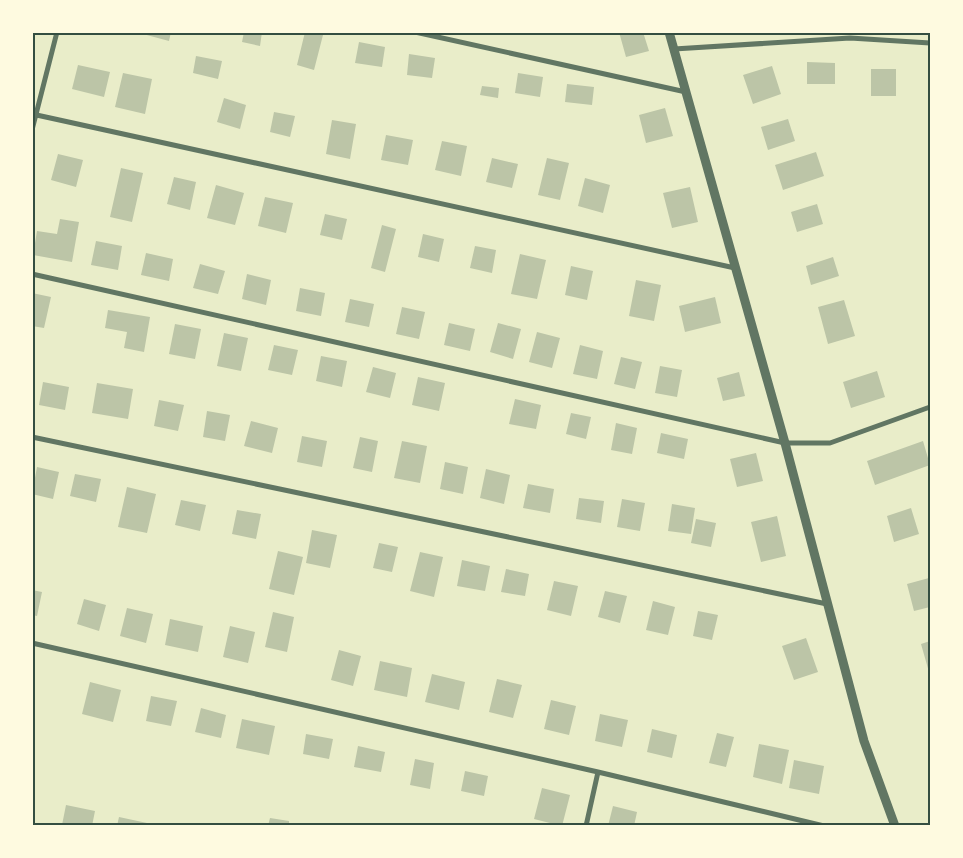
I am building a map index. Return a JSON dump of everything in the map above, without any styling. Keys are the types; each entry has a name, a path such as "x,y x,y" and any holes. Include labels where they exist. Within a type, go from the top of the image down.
{"street":[{"path":"32,130 34,115 58,32"},
{"path":"414,32 686,92"},
{"path":"669,32 785,443 864,741 895,826"},
{"path":"674,49 850,38 930,43"},
{"path":"34,115 735,268"},
{"path":"32,274 785,443 830,443 930,407"},
{"path":"32,437 827,604"},
{"path":"32,643 598,772 824,826"},
{"path":"586,826 598,772"}],"building":[{"path":"143,32 171,32 169,41 143,34"},
{"path":"244,32 262,32 260,46 242,42"},
{"path":"305,32 323,35 314,70 297,65"},
{"path":"619,32 643,32 649,51 626,57"},
{"path":"359,42 385,47 382,67 355,63"},
{"path":"409,54 435,58 432,78 407,75"},
{"path":"196,56 222,61 218,79 193,73"},
{"path":"807,62 835,63 835,84 807,84"},
{"path":"78,65 110,72 104,97 72,89"},
{"path":"772,66 781,94 753,104 743,75"},
{"path":"871,69 896,69 896,96 871,96"},
{"path":"123,73 152,79 145,114 115,107"},
{"path":"518,73 543,77 540,97 515,93"},
{"path":"567,84 594,87 592,105 565,102"},
{"path":"482,86 499,88 498,98 480,95"},
{"path":"224,98 246,105 240,129 217,122"},
{"path":"665,108 673,136 646,143 639,115"},
{"path":"274,112 295,116 290,137 270,132"},
{"path":"788,119 795,141 768,150 761,127"},
{"path":"332,120 356,124 350,159 326,154"},
{"path":"386,135 413,140 408,165 381,160"},
{"path":"442,141 467,146 461,176 435,170"},
{"path":"816,152 824,176 783,190 775,165"},
{"path":"58,154 83,160 76,187 51,180"},
{"path":"492,158 518,164 512,188 486,182"},
{"path":"547,158 569,163 560,200 538,195"},
{"path":"121,168 143,173 132,222 110,217"},
{"path":"174,177 196,182 190,210 167,204"},
{"path":"585,178 610,185 603,213 578,206"},
{"path":"216,185 244,193 235,225 207,218"},
{"path":"690,187 698,222 672,228 663,193"},
{"path":"265,197 293,203 286,233 258,226"},
{"path":"817,204 823,224 797,232 791,212"},
{"path":"325,214 347,219 342,240 320,235"},
{"path":"60,219 79,222 72,262 33,255 37,231 57,234"},
{"path":"382,225 396,229 385,272 371,268"},
{"path":"423,234 444,239 439,262 418,257"},
{"path":"96,241 122,246 118,270 91,265"},
{"path":"475,246 496,250 492,273 470,268"},
{"path":"146,253 173,259 169,281 141,275"},
{"path":"520,254 546,260 537,299 511,294"},
{"path":"833,257 839,276 811,285 806,266"},
{"path":"200,264 225,271 218,294 193,288"},
{"path":"571,266 593,271 587,300 565,295"},
{"path":"247,274 271,280 266,305 242,299"},
{"path":"636,280 661,285 654,321 629,316"},
{"path":"300,288 325,293 321,316 296,311"},
{"path":"32,293 51,297 44,328 32,326"},
{"path":"715,297 721,323 685,332 679,306"},
{"path":"350,299 374,304 369,327 345,322"},
{"path":"844,300 855,336 828,344 818,307"},
{"path":"402,307 425,312 419,339 396,334"},
{"path":"108,310 150,317 144,352 124,348 127,332 105,328"},
{"path":"449,323 475,329 470,351 444,345"},
{"path":"498,323 521,329 513,359 490,352"},
{"path":"175,324 201,329 195,359 169,354"},
{"path":"537,332 560,338 552,368 529,362"},
{"path":"224,333 248,338 241,371 217,366"},
{"path":"274,345 298,350 292,375 268,370"},
{"path":"580,345 603,351 597,379 573,374"},
{"path":"321,356 347,361 342,387 316,381"},
{"path":"621,357 642,362 635,389 614,384"},
{"path":"660,366 682,370 677,397 655,393"},
{"path":"373,367 396,373 390,398 366,392"},
{"path":"877,371 885,397 851,408 843,382"},
{"path":"739,372 745,396 723,401 717,378"},
{"path":"418,377 445,383 439,411 412,405"},
{"path":"43,382 69,387 65,410 39,405"},
{"path":"97,383 133,389 128,419 92,413"},
{"path":"515,399 541,405 536,429 509,424"},
{"path":"159,400 184,405 178,431 154,426"},
{"path":"207,411 230,415 225,441 203,437"},
{"path":"571,413 591,417 586,439 566,434"},
{"path":"251,421 278,428 272,453 244,446"},
{"path":"616,423 637,428 632,454 611,450"},
{"path":"661,433 688,439 684,459 657,453"},
{"path":"302,436 327,441 322,467 297,462"},
{"path":"360,437 378,441 372,472 353,468"},
{"path":"402,441 427,446 420,483 394,478"},
{"path":"923,441 930,465 875,485 867,461"},
{"path":"756,453 763,481 737,487 730,459"},
{"path":"445,462 468,467 463,494 440,489"},
{"path":"37,467 59,472 53,499 32,494"},
{"path":"486,469 510,475 504,504 480,498"},
{"path":"75,474 101,479 96,502 70,496"},
{"path":"528,484 554,489 550,513 523,508"},
{"path":"127,487 156,494 147,533 118,527"},
{"path":"579,498 604,501 601,523 576,519"},
{"path":"622,499 645,503 640,531 617,527"},
{"path":"181,500 206,505 200,531 175,525"},
{"path":"672,504 695,508 691,534 668,531"},
{"path":"911,508 919,534 894,542 887,516"},
{"path":"237,510 261,514 256,539 232,534"},
{"path":"777,516 786,556 761,562 751,522"},
{"path":"696,519 716,523 711,547 691,543"},
{"path":"312,530 337,535 330,568 306,563"},
{"path":"379,543 398,547 392,572 373,568"},
{"path":"278,551 303,557 294,595 269,589"},
{"path":"420,552 443,557 434,597 410,591"},
{"path":"462,560 490,566 485,591 457,586"},
{"path":"506,569 529,574 525,596 501,592"},
{"path":"929,578 930,607 914,611 907,584"},
{"path":"554,581 578,586 571,616 547,610"},
{"path":"32,590 42,592 37,616 32,615"},
{"path":"605,591 627,596 620,623 598,617"},
{"path":"84,599 106,605 99,631 77,624"},
{"path":"653,601 675,607 668,635 646,630"},
{"path":"127,608 153,614 146,643 120,636"},
{"path":"698,611 718,615 712,640 693,636"},
{"path":"273,612 294,617 287,652 265,647"},
{"path":"170,619 203,626 198,652 165,645"},
{"path":"230,626 255,632 248,663 223,657"},
{"path":"806,638 818,672 794,680 782,646"},
{"path":"930,641 930,671 929,672 921,644"},
{"path":"339,650 361,656 353,686 331,680"},
{"path":"380,661 412,668 407,697 374,690"},
{"path":"432,674 465,682 459,710 425,702"},
{"path":"497,679 522,685 513,718 489,712"},
{"path":"90,682 121,690 113,722 82,714"},
{"path":"151,696 177,701 171,726 146,721"},
{"path":"551,700 576,706 569,735 544,729"},
{"path":"201,708 226,715 221,738 195,732"},
{"path":"600,714 628,720 622,747 595,741"},
{"path":"242,719 275,726 269,755 236,748"},
{"path":"652,729 677,735 672,758 647,752"},
{"path":"717,733 734,737 726,767 709,763"},
{"path":"306,734 333,739 329,759 303,754"},
{"path":"759,744 789,750 782,784 753,777"},
{"path":"358,746 385,752 381,772 354,767"},
{"path":"415,759 434,763 430,789 410,785"},
{"path":"794,760 824,766 819,794 789,788"},
{"path":"465,771 488,776 484,796 461,791"},
{"path":"542,788 570,795 562,826 534,819"},
{"path":"66,805 95,811 92,826 62,825"},
{"path":"613,806 637,812 634,826 608,826"},
{"path":"119,817 147,823 146,826 117,826"},
{"path":"270,818 289,821 289,826 268,826"}]}
